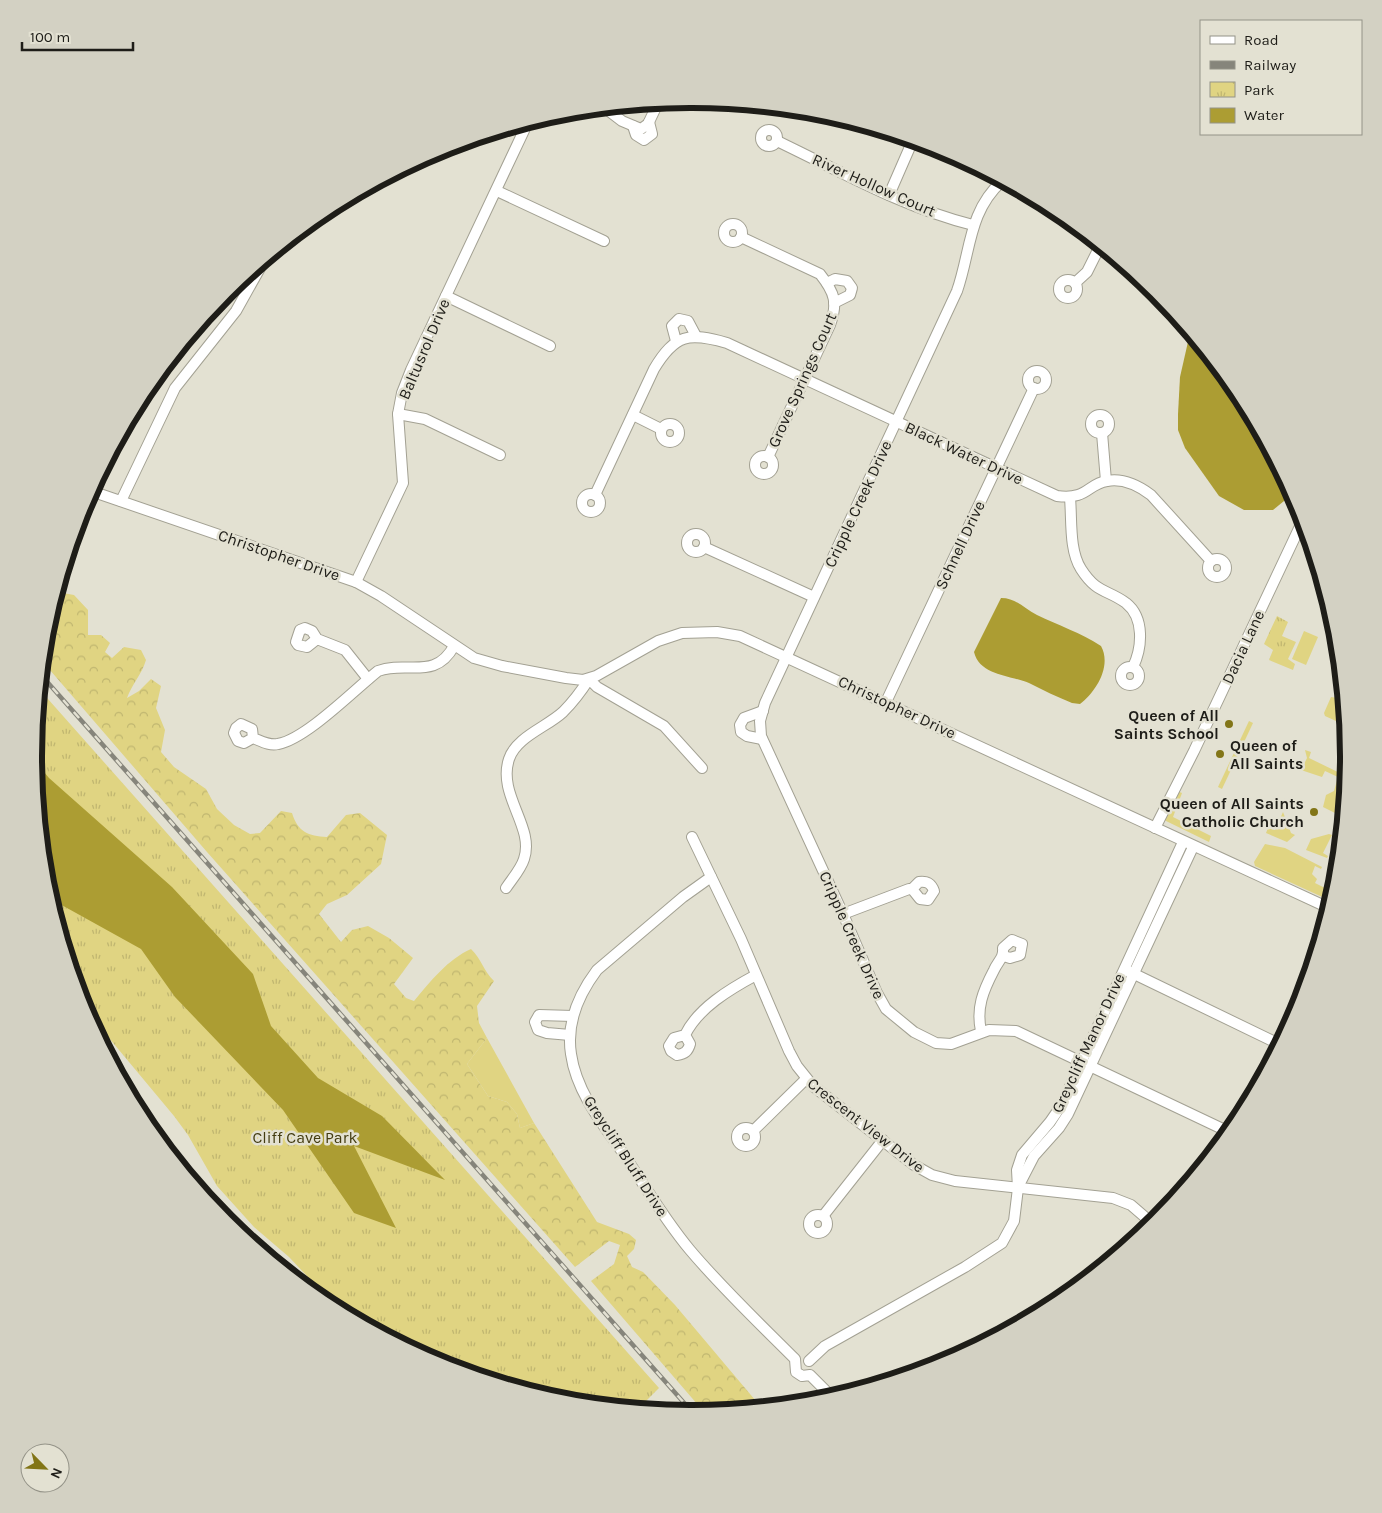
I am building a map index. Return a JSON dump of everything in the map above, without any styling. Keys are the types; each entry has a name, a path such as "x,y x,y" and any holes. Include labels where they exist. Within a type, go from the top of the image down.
{"street":[{"path":"612,113 633,126 646,125 654,109"},
{"name":"Baltusrol Drive","path":"356,582 403,482 398,414 402,393 411,370 525,130"},
{"name":"River Hollow Court","path":"776,141 889,194 949,219 973,225"},
{"path":"889,194 910,146"},
{"name":"Cripple Creek Drive","path":"998,186 979,211 973,225 964,271 957,291 814,597 763,711 760,728 762,739 844,914 877,993 886,1009 914,1032 936,1043 951,1044 982,1032 1002,1029 1016,1031 1222,1129"},
{"path":"497,190 604,240"},
{"path":"741,237 820,274 826,283"},
{"path":"1076,283 1087,272 1097,251"},
{"path":"121,501 175,388 236,311 256,276"},
{"name":"Grove Springs Court","path":"768,457 830,325 835,310 826,283 835,279 847,281 852,288 850,295 834,304"},
{"path":"446,296 550,346"},
{"path":"595,495 654,369 666,350 676,341 672,326 679,319 688,321 696,336"},
{"name":"Black Water Drive","path":"676,341 696,336 727,343 1057,496 1070,498"},
{"name":"Schnell Drive","path":"886,702 1034,388"},
{"path":"398,414 425,419 500,455"},
{"path":"633,416 661,429"},
{"path":"1102,433 1106,481"},
{"path":"1133,667 1140,646 1138,623 1126,604 1097,589 1081,570 1076,560 1070,498 1078,496 1106,481 1124,482 1151,495 1211,561"},
{"name":"Christopher Drive","path":"99,493 356,582 381,596 454,646 490,663 566,678 589,679 658,642 693,632 717,632 740,636 886,702 1193,847 1322,905"},
{"name":"Dacia Lane","path":"1155,828 1194,752 1298,530"},
{"path":"704,547 814,597"},
{"path":"317,639 345,650 368,679"},
{"path":"253,738 276,745 289,741 309,728 378,671 390,666 429,668 445,659 454,646"},
{"path":"506,888 524,860 526,847 523,831 506,780 510,757 534,732 563,712 589,679 597,687 664,726 702,768"},
{"path":"762,739 747,736 741,732 740,725 744,718 763,711"},
{"name":"Crescent View Drive","path":"692,837 741,939 789,1051 806,1079 914,1165 932,1175 955,1181 1113,1198 1131,1205 1146,1218"},
{"name":"Greycliff Manor Drive","path":"1172,879 1183,842"},
{"name":"Greycliff Manor Drive","path":"809,1361 825,1346 998,1247 1002,1242 1014,1221 1018,1188 1016,1170 1022,1155 1050,1122 1085,1065 1172,879 1193,847"},
{"name":"Greycliff Bluff Drive","path":"711,877 683,897 597,970 581,995 572,1016 570,1052 579,1084 595,1113 680,1238 718,1281 795,1359 796,1372 802,1376 810,1375 826,1391"},
{"path":"844,914 912,890"},
{"path":"982,1032 978,1005 995,967 1004,956"},
{"path":"1128,971 1274,1041"},
{"path":"685,1034 690,1024 708,1007 737,985 756,976"},
{"path":"570,1035 547,1033 538,1030 535,1022 539,1015 572,1016"},
{"path":"753,1131 806,1079"},
{"path":"823,1216 883,1140"},
{"path":"795,1359 804,1358 809,1361 812,1370 810,1375"}],"green space":[{"path":"64,593 74,595 88,610 88,635 101,635 110,643 105,652 112,658 124,647 141,650 146,660 127,698 139,691 151,679 161,686 156,708 165,730 161,752 174,767 206,789 217,809 234,825 250,834 260,833 281,811 292,813 297,825 305,832 314,836 327,837 346,815 360,813 387,835 381,864 347,895 327,904 319,914 341,942 352,930 368,926 389,938 413,958 394,984 406,998 414,1001 426,986 455,959 471,949 475,953 494,981 477,1006 479,1023 487,1038 467,1064 488,1096 507,1102 517,1114 520,1128 534,1123 597,1222 629,1234 636,1240 634,1249 627,1256 632,1267 643,1272 675,1305 756,1401 698,1405 591,1281 614,1264 620,1245 609,1241 575,1267 207,852 49,668"},
{"path":"1277,616 1288,622 1282,636 1296,642 1288,659 1295,664 1293,670 1269,660 1273,650 1264,644"},
{"path":"1304,631 1318,637 1306,665 1292,659"},
{"name":"Cliff Cave Park","path":"46,696 659,1388 644,1403 564,1393 483,1371 443,1356 367,1318 315,1285 289,1257 254,1227 217,1186 188,1135 104,1032 77,965 55,883 48,841 42,756"},
{"path":"1331,697 1336,698 1338,720 1336,721 1325,716 1324,713"},
{"path":"1249,721 1253,723 1222,789 1218,787"},
{"path":"1305,750 1311,752 1309,758 1339,773 1337,814 1323,807 1326,795 1334,791 1338,777 1325,771 1322,777 1301,770 1307,758"},
{"path":"1177,791 1182,793 1173,817 1211,836 1209,842 1164,820"},
{"path":"1283,812 1291,833 1295,835 1287,842 1266,833 1268,828 1275,830"},
{"path":"1329,834 1332,835 1323,853 1328,856 1327,858 1306,850 1311,839"},
{"path":"1265,844 1285,848 1322,867 1321,869 1315,866 1312,874 1317,879 1315,883 1326,888 1323,898 1255,866 1254,862"},
{"path":"487,1038 534,1123 520,1128 517,1114 507,1102 488,1096 467,1064"}],"water":[{"path":"1188,341 1230,396 1253,432 1273,470 1286,498 1273,510 1244,510 1219,496 1185,448 1178,430 1180,377"},
{"path":"1001,598 1012,600 1032,613 1101,646 1105,662 1101,678 1092,693 1080,704 1066,701 1021,680 997,674 982,666 977,660 974,652"},
{"path":"43,770 172,887 253,974 271,1026 318,1078 382,1116 445,1180 354,1146 396,1228 354,1213 283,1110 175,997 141,949 60,904 48,841"}],"railway":[{"path":"47,682 686,1405"}],"place":[{"name":"Queen of All Saints School","path":"1229,724"},
{"name":"Queen of All Saints","path":"1220,754"},
{"name":"Queen of All Saints Catholic Church","path":"1314,812"}]}
